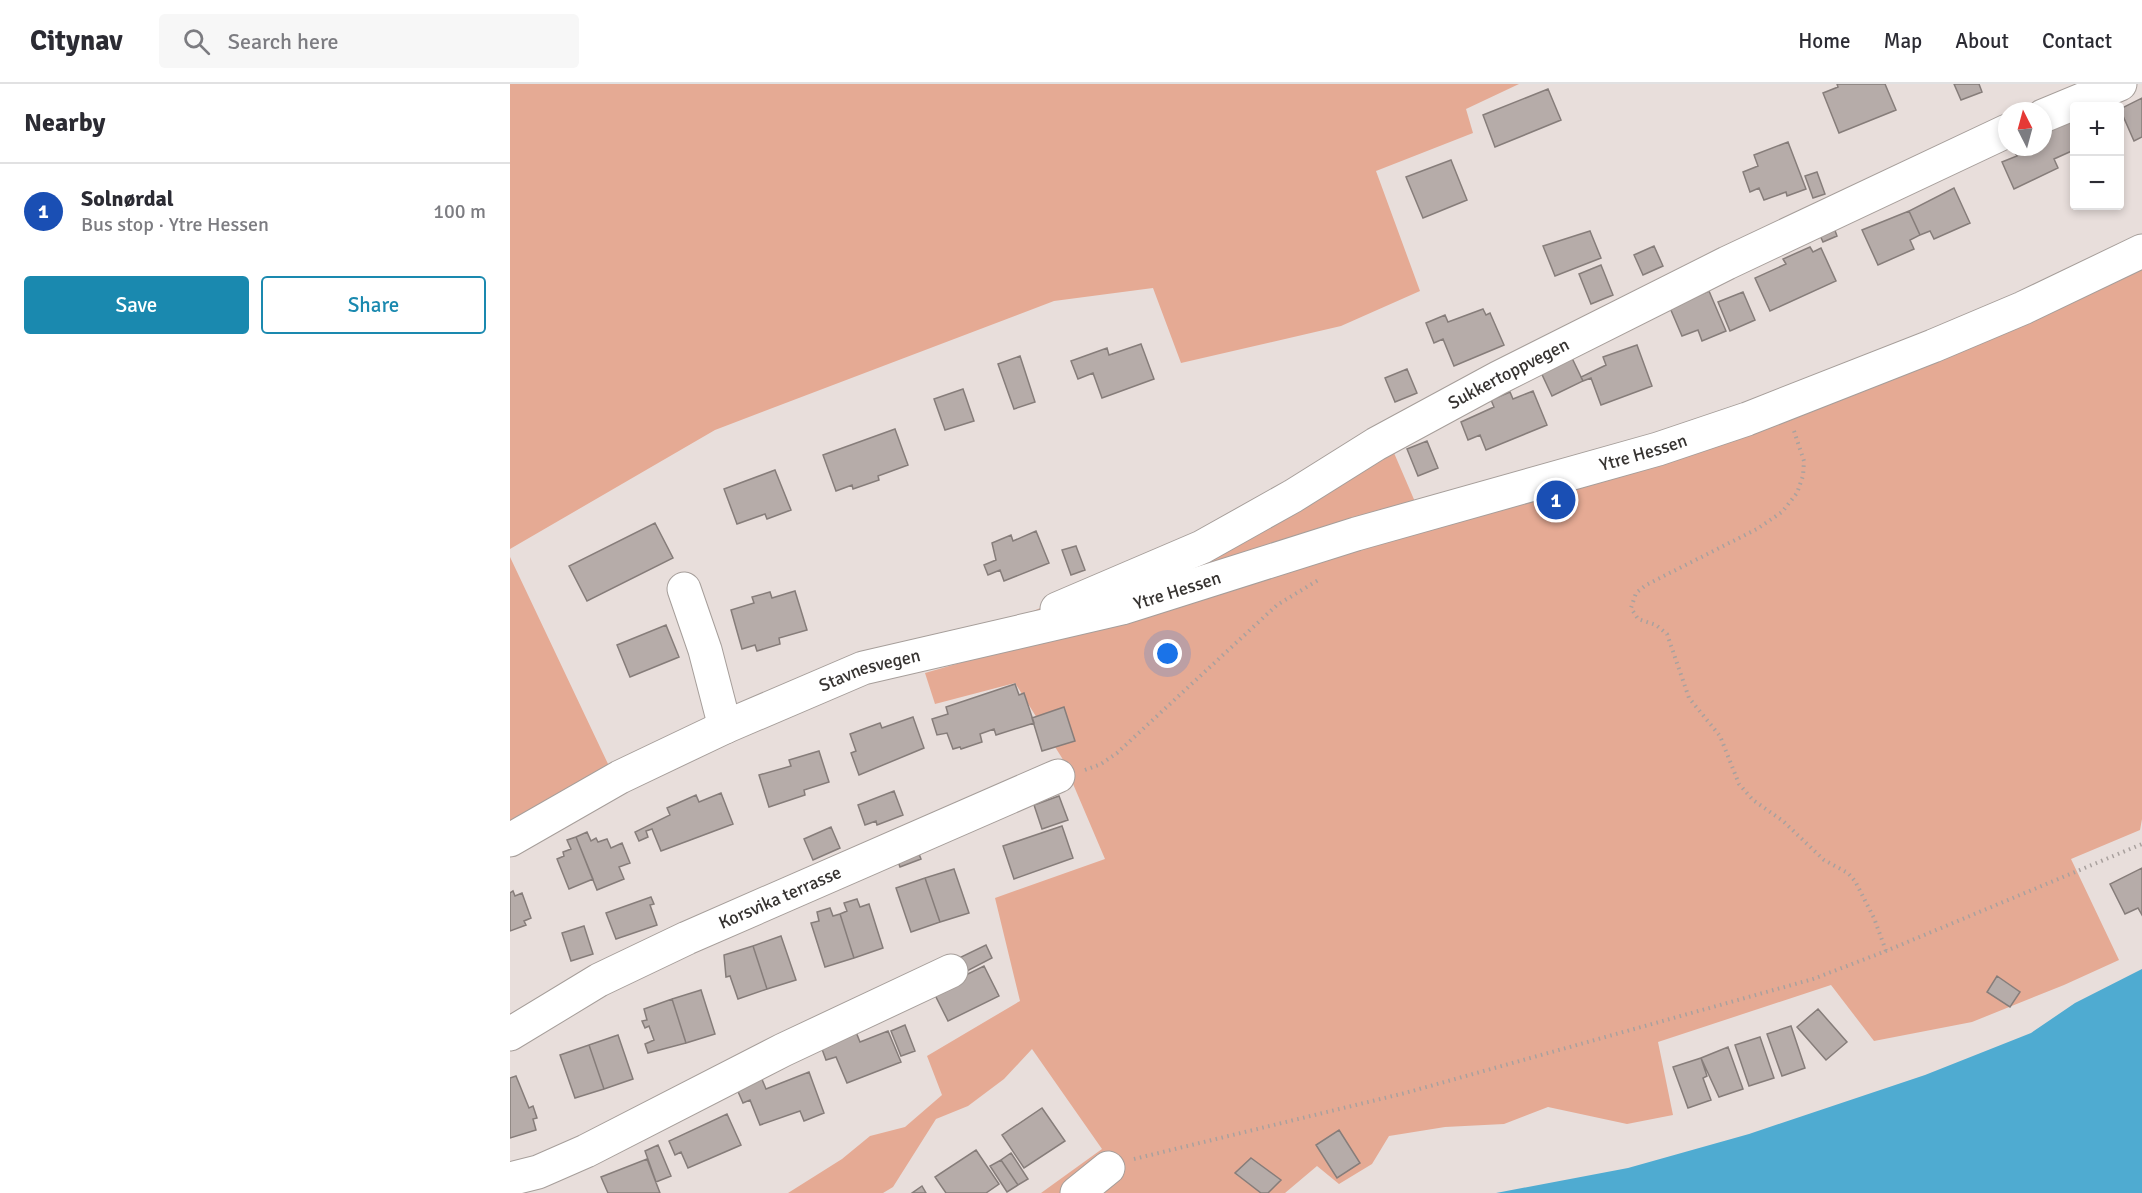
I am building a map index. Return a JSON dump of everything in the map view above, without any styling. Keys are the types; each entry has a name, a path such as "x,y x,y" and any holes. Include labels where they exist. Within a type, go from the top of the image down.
{"street":[{"path":"2052,112 2120,84"},
{"name":"Sukkertoppvegen","path":"1021,633 1048,613 1202,548 1293,496 1376,444 1558,347 1998,135"},
{"name":"Ytre Hessen","path":"1021,633 1132,605 1333,540 1586,471 1785,405 2013,312 2142,251"},
{"path":"684,589 705,650 725,727"},
{"name":"Stavnesvegen","path":"510,840 620,777 725,727 862,668 1021,633"},
{"name":"Korsvika terrasse","path":"510,1034 599,980 687,938 1058,776"},
{"path":"510,1179 538,1172 586,1151 783,1050 951,971"},
{"path":"1077,1193 1108,1168"}],"path":[{"path":"1785,405 1804,461 1803,476 1797,493 1782,512 1757,529 1646,585 1636,593 1631,608 1638,619 1656,625 1667,634 1689,698 1720,736 1739,784 1753,800 1783,821 1824,860 1848,873 1855,881 1874,918 1886,951"},
{"path":"1058,776 1101,764 1116,753 1277,605 1328,574"},
{"path":"1108,1168 1160,1152 1405,1093 1813,979 1886,951 2142,844"}],"shaded area":[{"path":"510,84 1519,84 1466,109 1473,133 1376,171 1420,291 1341,326 1181,363 1153,288 1054,301 715,430 510,549"},
{"path":"2142,262 2142,819 2140,830 2071,859 2119,960 1972,1022 1874,1041 1831,985 1658,1042 1673,1115 1627,1124 1548,1107 1504,1124 1445,1127 1389,1136 1372,1164 1339,1184 1317,1166 1285,1193 1041,1193 1102,1149 1032,1049 1004,1079 968,1106 936,1119 893,1187 883,1193 788,1193 842,1159 870,1136 905,1127 942,1095 927,1056 1020,1001 995,898 1105,859 1062,758 1015,683 935,704 925,673 1043,639 1029,613 1202,536 1385,432 1425,525"},
{"path":"510,557 609,766 510,823"}],"water":[{"path":"2142,969 2142,1193 1496,1193 1628,1168 1749,1134 1925,1075 2031,1033 2075,1003"}],"building":[{"path":"1837,84 1885,84 1896,110 1839,133 1823,93 1838,87"},
{"path":"1954,84 1979,84 1982,92 1961,100"},
{"path":"1548,89 1561,120 1495,147 1483,115"},
{"path":"2142,98 2142,137 2134,141 2124,118 2124,107"},
{"path":"2070,120 2070,152 2054,159 2058,168 2014,189 2002,162 2017,156 2052,156 2052,128"},
{"path":"1788,142 1806,189 1787,196 1786,192 1764,200 1759,188 1750,192 1743,172 1758,166 1754,155"},
{"path":"1451,160 1467,200 1423,218 1406,177"},
{"path":"1817,172 1825,194 1813,198 1805,176"},
{"path":"1954,188 1970,223 1934,239 1930,231 1920,235 1909,211"},
{"path":"1909,211 1920,235 1910,240 1914,249 1878,265 1862,230"},
{"path":"1833,225 1837,236 1823,242 1818,231"},
{"path":"1590,231 1601,258 1555,276 1543,246"},
{"path":"1654,246 1663,266 1643,275 1634,255"},
{"path":"1810,247 1813,252 1821,248 1836,281 1770,311 1755,278 1786,264 1783,259"},
{"path":"1601,265 1613,295 1591,304 1579,274"},
{"path":"1709,291 1726,331 1702,341 1698,330 1682,336 1670,308"},
{"path":"1743,292 1755,320 1730,331 1718,302"},
{"path":"1483,309 1486,315 1490,313 1504,345 1454,366 1443,339 1434,343 1426,323 1445,315 1448,322"},
{"path":"1141,344 1154,379 1102,398 1093,373 1078,379 1071,361 1107,348 1109,355"},
{"path":"1637,345 1652,386 1601,405 1591,378 1583,381 1581,377 1606,365 1603,357"},
{"path":"1570,354 1583,381 1552,396 1539,368"},
{"path":"1020,356 1035,402 1014,409 998,364"},
{"path":"1407,369 1417,393 1395,402 1385,378"},
{"path":"963,389 974,421 945,430 934,399"},
{"path":"1533,391 1547,425 1486,450 1480,435 1468,440 1461,422 1494,407 1491,400 1510,392 1513,399"},
{"path":"895,429 908,465 878,476 879,480 853,489 852,485 836,491 823,455"},
{"path":"1427,441 1438,468 1418,476 1407,449"},
{"path":"775,470 791,510 767,519 765,514 737,524 724,489"},
{"path":"655,523 673,558 587,601 569,566"},
{"path":"1036,531 1049,563 1004,581 1000,570 988,575 984,565 996,560 992,543 1011,535 1013,541"},
{"path":"1076,546 1085,570 1071,575 1062,550"},
{"path":"795,591 807,630 779,638 780,644 757,651 755,645 742,649 731,610 754,603 752,597 770,592 772,598"},
{"path":"666,625 679,657 630,677 617,645"},
{"path":"1015,684 1019,695 1024,693 1034,723 996,735 994,729 980,734 982,742 961,749 960,747 953,749 947,733 937,735 932,719 948,714 946,707"},
{"path":"1064,707 1075,741 1042,751 1032,718"},
{"path":"913,717 924,748 859,775 851,753 856,751 850,734 880,723 882,728"},
{"path":"819,751 829,782 804,790 805,795 769,807 759,775 791,766 789,760"},
{"path":"894,791 903,815 877,825 876,821 865,825 858,805"},
{"path":"721,793 733,824 661,851 652,829 646,831 648,837 639,841 635,832 670,815 667,808 696,795 699,802"},
{"path":"1059,796 1068,820 1042,829 1034,805"},
{"path":"1062,826 1073,858 1014,879 1003,846"},
{"path":"831,827 840,848 813,860 804,839"},
{"path":"587,832 591,841 596,838 598,842 607,839 611,848 622,843 630,863 619,867 624,879 597,890 576,837"},
{"path":"576,837 593,879 569,889 557,859 564,856 563,852 571,849 567,840"},
{"path":"917,849 921,859 900,867 896,856"},
{"path":"2142,868 2142,915 2138,908 2125,914 2110,884"},
{"path":"954,869 969,913 940,922 925,878"},
{"path":"925,878 940,922 911,932 896,888"},
{"path":"513,891 515,896 522,893 531,918 524,921 526,925 510,931 510,893"},
{"path":"651,897 654,904 650,905 657,925 616,939 606,913"},
{"path":"857,899 860,907 869,904 883,948 854,958 840,914 847,911 844,903"},
{"path":"830,908 833,916 840,914 854,958 825,967 811,923 819,921 817,912"},
{"path":"584,926 593,954 571,961 562,933"},
{"path":"781,936 796,980 767,989 753,946"},
{"path":"986,945 992,958 967,971 961,957"},
{"path":"753,946 767,989 738,999 730,976 726,977 724,955"},
{"path":"984,966 999,996 948,1021 933,991"},
{"path":"1997,976 2020,992 2010,1007 1987,992"},
{"path":"701,990 715,1034 686,1043 672,999"},
{"path":"672,999 686,1043 648,1053 645,1044 654,1040 649,1026 645,1028 642,1021 647,1020 644,1009"},
{"path":"1818,1009 1847,1042 1826,1060 1797,1027"},
{"path":"905,1025 915,1051 901,1056 891,1031"},
{"path":"1791,1026 1805,1068 1782,1076 1767,1034"},
{"path":"854,1027 860,1042 888,1031 901,1062 847,1083 836,1057 826,1060 819,1041"},
{"path":"618,1035 633,1079 604,1089 589,1045"},
{"path":"1760,1037 1774,1078 1749,1086 1735,1045"},
{"path":"589,1045 604,1089 575,1098 560,1055"},
{"path":"1728,1047 1743,1089 1719,1097 1701,1058"},
{"path":"1701,1058 1707,1076 1703,1078 1711,1100 1688,1108 1673,1067"},
{"path":"809,1072 824,1113 804,1121 800,1111 760,1125 750,1100 743,1103 736,1087 761,1077 766,1089"},
{"path":"516,1076 529,1108 533,1106 537,1118 533,1119 536,1130 510,1138 510,1078"},
{"path":"1042,1108 1065,1141 1024,1168 1002,1135"},
{"path":"727,1114 741,1145 688,1168 681,1152 675,1155 669,1141"},
{"path":"1339,1130 1360,1163 1337,1178 1316,1145"},
{"path":"658,1145 671,1176 656,1182 645,1151"},
{"path":"976,1150 999,1184 986,1193 946,1193 935,1177"},
{"path":"1011,1153 1028,1179 1018,1185 1001,1160"},
{"path":"1251,1158 1281,1180 1268,1193 1261,1193 1235,1173"},
{"path":"647,1159 660,1193 608,1193 601,1177"},
{"path":"1001,1160 1018,1185 1007,1192 990,1166"},
{"path":"922,1186 926,1193 912,1193"}],"place":[{"name":"Solnørdal","path":"1556,500"}]}
